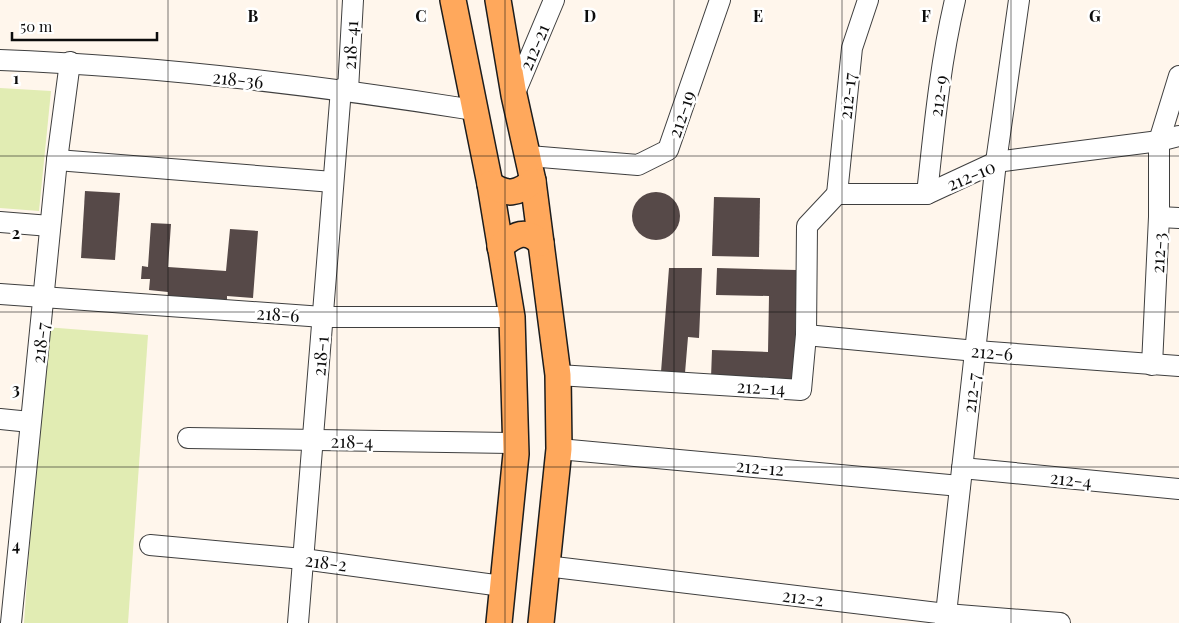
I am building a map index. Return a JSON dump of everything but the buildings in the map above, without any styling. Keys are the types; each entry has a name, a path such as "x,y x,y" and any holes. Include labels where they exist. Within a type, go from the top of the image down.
{"main road":[{"path":"453,0 490,184 512,318 516,444 499,623"},
{"path":"498,0 514,95 529,156 558,375 560,448 541,623"},
{"path":"490,184 500,191 509,193 524,189 533,181"},
{"path":"500,247 520,233 528,233 541,243"}],"street":[{"name":"218-41","path":"345,89 353,0"},
{"name":"212-21","path":"514,95 554,0"},
{"name":"212-19","path":"529,156 638,165 668,150 720,0"},
{"name":"212-17","path":"837,194 852,48 868,0"},
{"name":"212-9","path":"927,194 946,40 956,0"},
{"path":"996,162 1019,0"},
{"name":"218-36","path":"0,60 70,62 345,89 474,110"},
{"name":"218-7","path":"11,623 8,570 30,422 45,298 57,160 70,62"},
{"name":"212-3","path":"1152,365 1169,218 1159,140 1179,76"},
{"name":"218-1","path":"298,623 333,182 345,89"},
{"name":"212-10","path":"837,194 927,194 996,162 1179,136"},
{"path":"57,160 333,182"},
{"name":"212-7","path":"945,619 996,162"},
{"name":"212-14","path":"558,375 801,390 806,335 806,226 837,194"},
{"path":"0,222 50,226"},
{"name":"218-6","path":"0,294 323,317 512,318"},
{"name":"212-6","path":"806,335 976,351 1179,366"},
{"path":"0,419 30,422"},
{"name":"218-4","path":"188,438 516,444"},
{"name":"212-12","path":"560,448 961,477"},
{"name":"212-4","path":"961,477 1179,489"},
{"name":"218-2","path":"150,545 303,559 502,586"},
{"name":"212-2","path":"546,566 945,619 1060,623"}],"green space":[{"path":"0,88 51,91 39,211 0,208"},
{"path":"45,327 148,335 128,623 24,623"}]}
